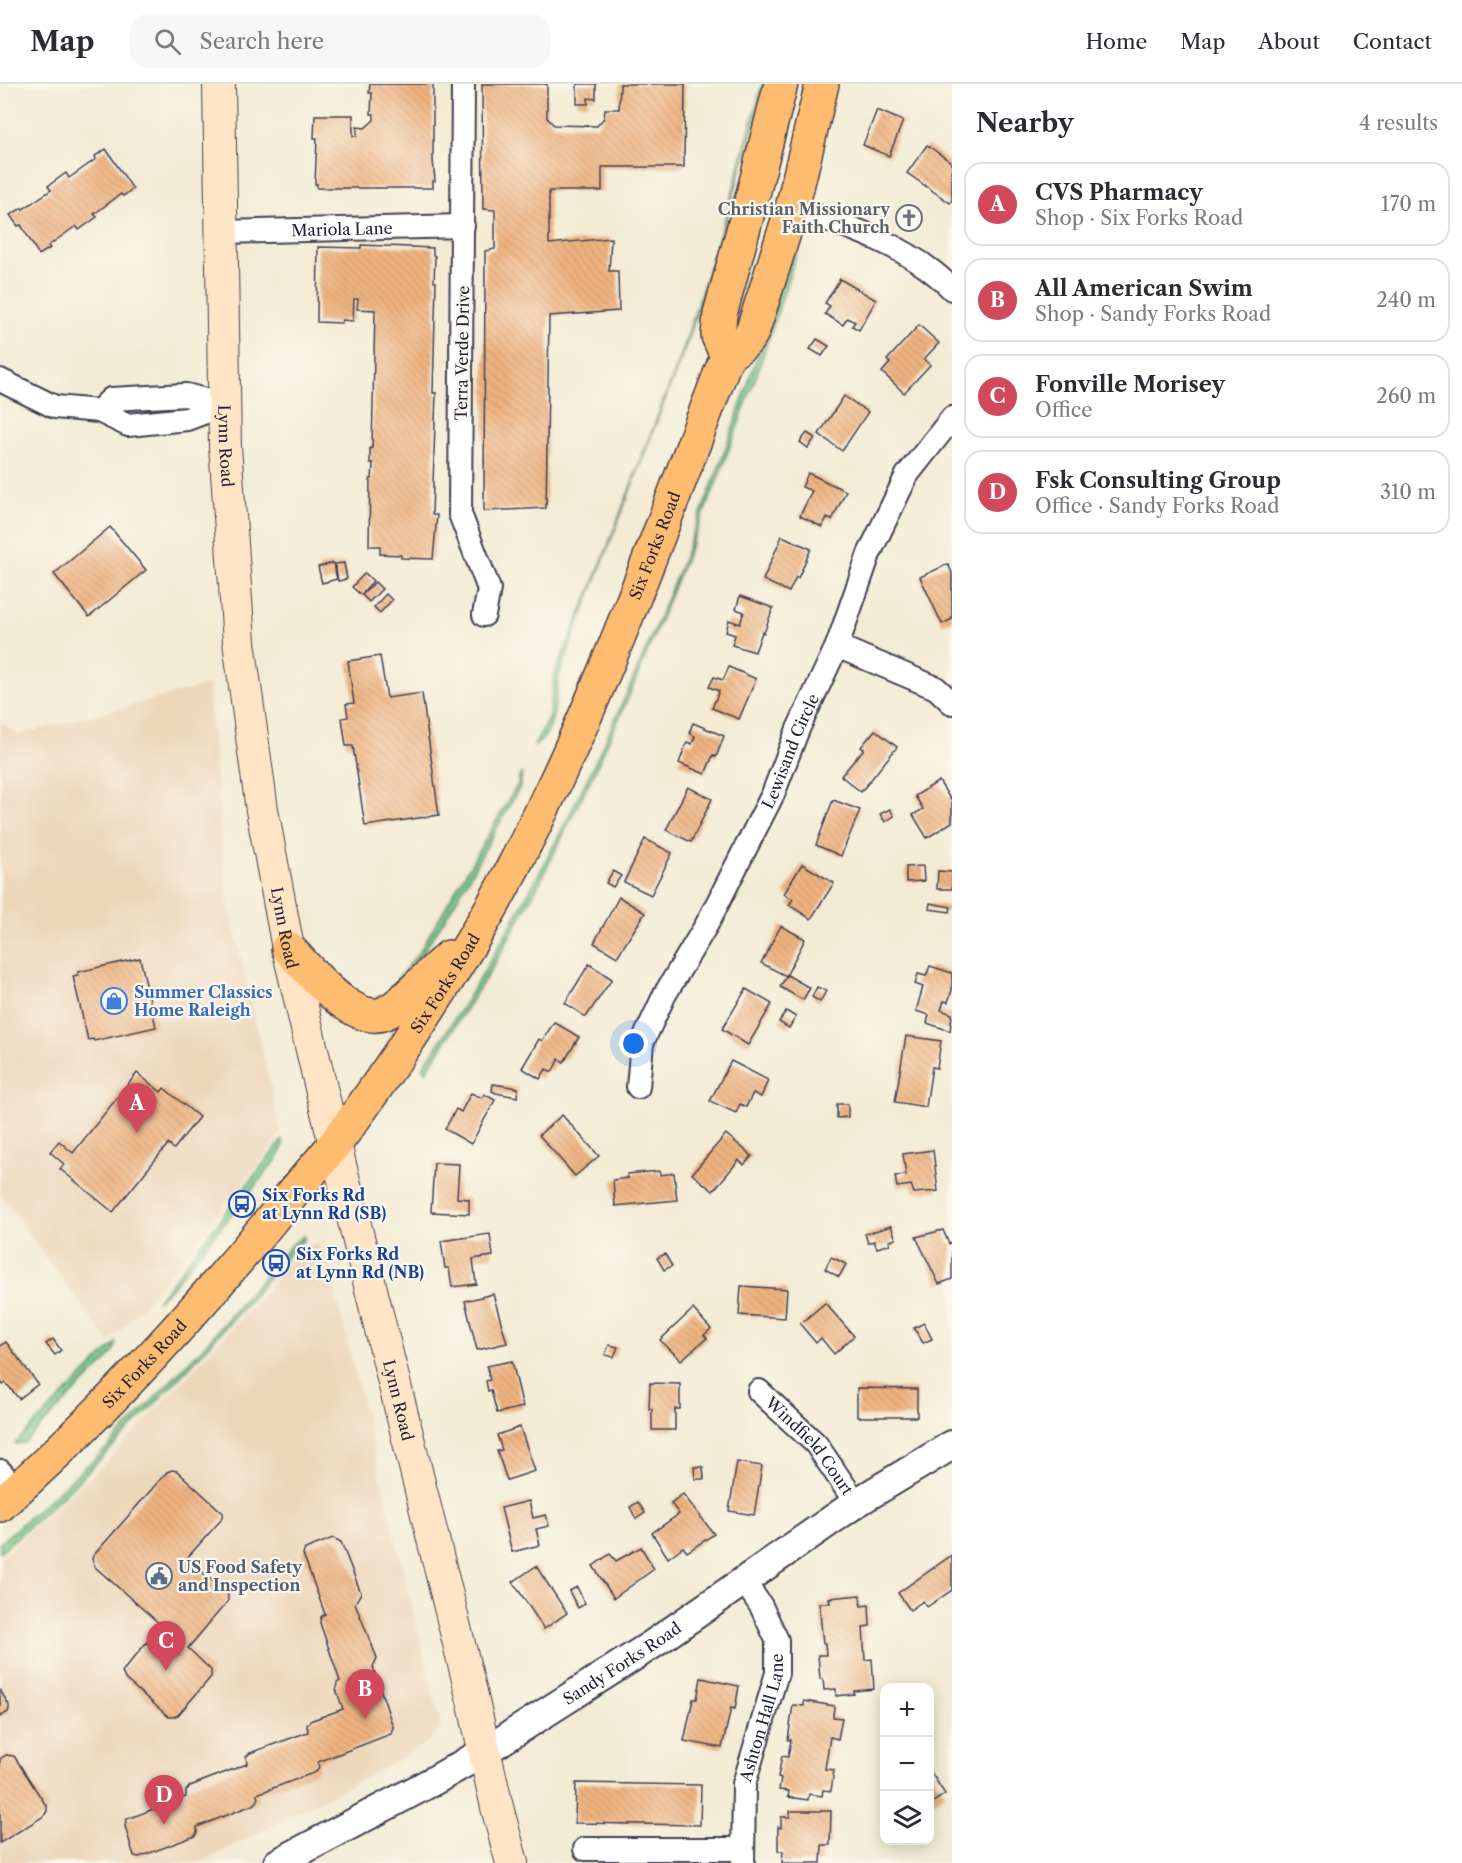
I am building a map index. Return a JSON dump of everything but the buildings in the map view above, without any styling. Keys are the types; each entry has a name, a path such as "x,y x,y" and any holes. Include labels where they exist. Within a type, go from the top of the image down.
{"main road":[{"name":"Lynn Road","path":"219,84 224,405 239,642 262,810 288,948 512,1863"},
{"path":"781,84 720,314 718,336 727,356 749,340 753,330 792,208 822,84"},
{"name":"Six Forks Road","path":"6,1488 93,1419 162,1348 239,1260 335,1144 372,1095 471,944 526,841 590,706 632,604 727,356"},
{"path":"288,948 333,994 353,1009 375,1015 386,1012 444,961 471,944"}],"street":[{"name":"Terra Verde Drive","path":"463,84 460,514 489,590 484,615"},
{"path":"792,208 818,216 902,250 952,289"},
{"name":"Mariola Lane","path":"222,232 463,226"},
{"path":"0,380 55,407 99,411 128,425 187,419 224,405"},
{"name":"Lewisand Circle","path":"638,1087 642,1043 665,994 707,924 773,794 798,729 837,646 869,554 907,475 952,418"},
{"path":"837,646 936,688 952,703"},
{"name":"Windfield Court","path":"759,1391 816,1444 856,1503"},
{"name":"Sandy Forks Road","path":"278,1863 484,1752 653,1644 856,1503 952,1445"},
{"name":"Ashton Hall Lane","path":"743,1856 744,1784 777,1673 777,1640 761,1606 744,1581"},
{"path":"585,1849 743,1856"}],"shaded area":[{"path":"208,685 226,893 281,1133 150,1298 109,1343 0,1192 0,722 18,735"},
{"path":"317,1244 326,1254 439,1717 439,1731 425,1744 402,1758 200,1863 0,1863 0,1558 106,1463 259,1299 300,1249"}],"green space":[{"path":"762,84 765,84 764,90 723,231 690,335 559,675 550,724 541,741 534,746 548,719 555,673 596,577 681,355 727,213"},
{"path":"796,245 799,246 757,374 718,479 631,692 539,884 494,965 426,1072 423,1067 509,929 548,857 619,711 652,636 712,485 784,273"},
{"path":"522,773 520,787 454,904 413,969 386,996 373,999 386,993 420,951 518,784"},
{"path":"282,1140 283,1146 278,1158 171,1288 157,1301"},
{"path":"304,1236 304,1240 296,1246 154,1405 79,1480 0,1552 0,1543 109,1446 205,1345 291,1245"},
{"path":"116,1343 109,1358 24,1443 15,1444"}],"place":[{"name":"Christian Missionary Faith Church","path":"909,218"},
{"name":"Summer Classics Home Raleigh","path":"114,1001"},
{"name":"CVS Pharmacy","path":"137,1133"},
{"name":"Six Forks Rd at Lynn Rd (SB)","path":"242,1204"},
{"name":"Six Forks Rd at Lynn Rd (NB)","path":"276,1263"},
{"name":"US Food Safety and Inspection","path":"159,1576"},
{"name":"Fonville Morisey","path":"166,1671"},
{"name":"All American Swim","path":"365,1719"},
{"name":"Fsk Consulting Group","path":"164,1825"}]}
